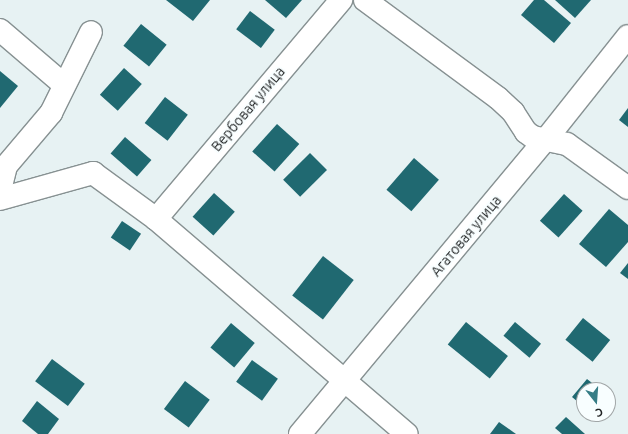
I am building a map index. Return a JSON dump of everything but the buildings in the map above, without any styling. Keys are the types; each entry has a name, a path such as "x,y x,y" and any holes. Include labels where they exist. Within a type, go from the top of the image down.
{"street":[{"name":"Вербовая улица","path":"156,219 341,0"},
{"path":"365,0 498,98 513,112 526,132 533,137 547,138 567,144 628,188"},
{"path":"0,30 64,84"},
{"path":"91,32 51,113 6,166 0,188 93,173 156,219 407,434"},
{"name":"Агатовая улица","path":"300,434 345,382 547,138 628,36"}]}
